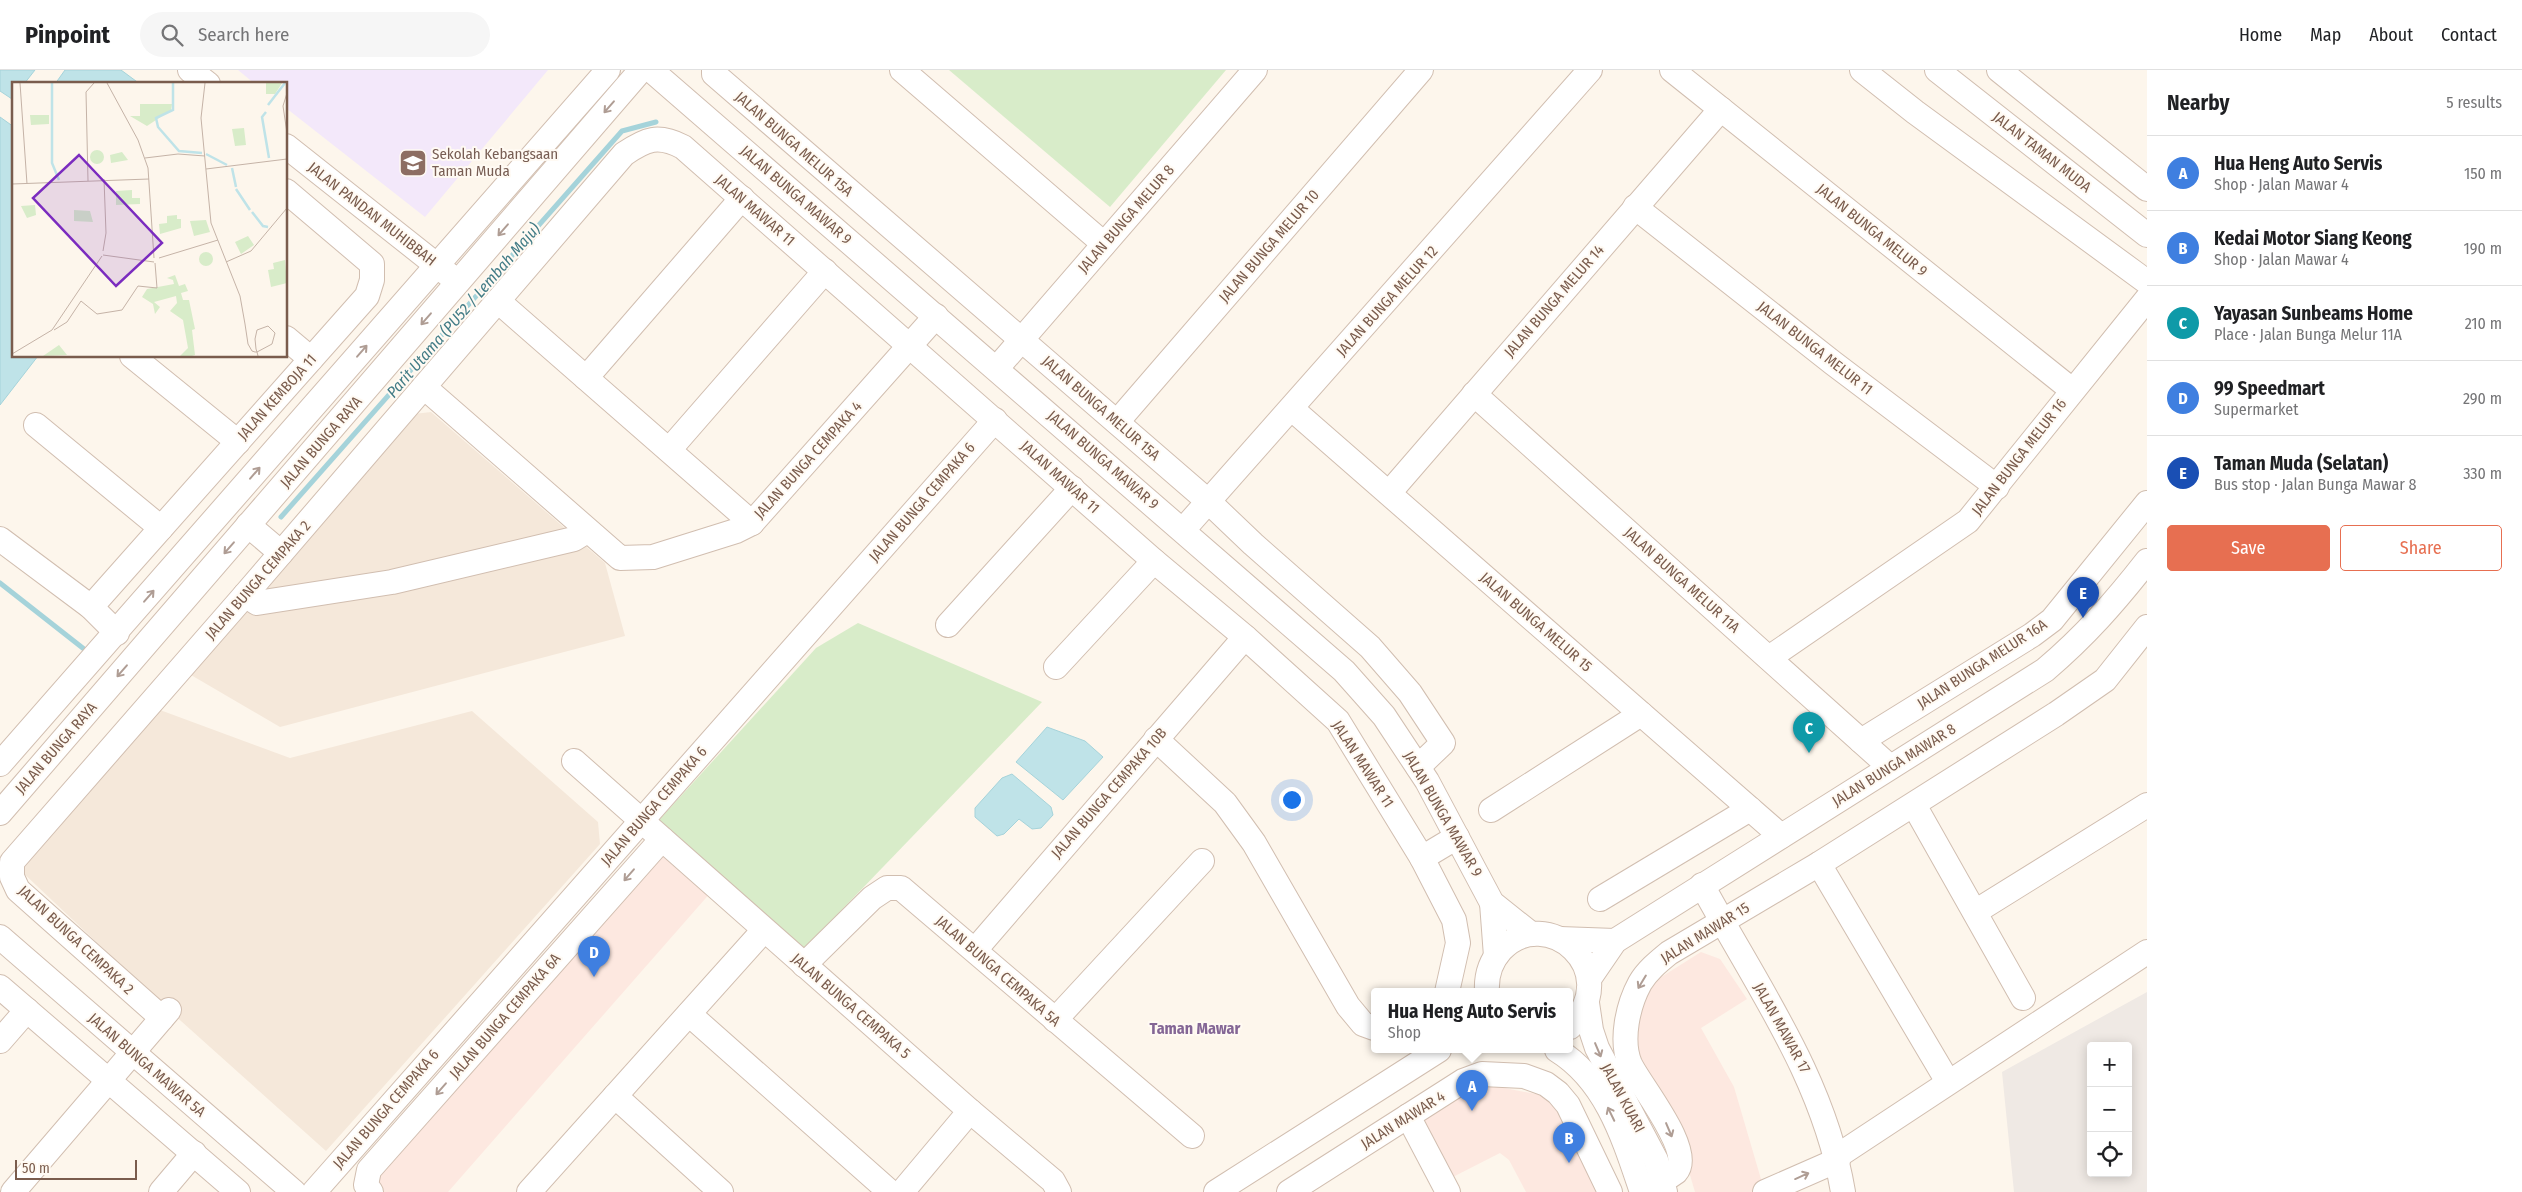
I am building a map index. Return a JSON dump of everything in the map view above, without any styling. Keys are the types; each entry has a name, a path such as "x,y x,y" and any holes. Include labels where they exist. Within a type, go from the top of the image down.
{"street":[{"path":"190,70 205,82"},
{"name":"JALAN BUNGA RAYA","path":"4,753 104,620 437,265 608,70"},
{"name":"JALAN BUNGA RAYA","path":"0,813 641,70"},
{"name":"JALAN BUNGA MAWAR 9","path":"651,70 1344,670 1384,716 1418,767 1492,903 1531,934"},
{"name":"JALAN BUNGA MELUR 15A","path":"714,70 714,74 1209,502 1253,544 1370,647 1410,693 1443,743 1418,767"},
{"path":"902,70 1104,244"},
{"name":"JALAN BUNGA MELUR 8","path":"997,368 1255,70"},
{"name":"JALAN BUNGA MELUR 10","path":"1117,422 1421,70"},
{"name":"JALAN BUNGA MELUR 12","path":"1183,530 1590,70"},
{"name":"JALAN BUNGA MELUR 9","path":"1672,70 2072,390"},
{"path":"1862,70 1915,112 2147,282"},
{"name":"JALAN TAMAN MUDA","path":"1937,70 2147,235"},
{"path":"1999,70 2147,189"},
{"name":"JALAN BUNGA MELUR 14","path":"1389,493 1720,109"},
{"name":"JALAN MAWAR 11","path":"655,139 670,141 683,147 1154,561 1245,637 1338,721 1422,858 1454,920 1458,943 1448,988"},
{"name":"JALAN BUNGA CEMPAKA 2","path":"133,1052 166,1014 18,890 12,877 12,862 245,595 624,154 639,144 655,139"},
{"name":"JALAN PANDAN MUHIBBAH","path":"288,148 458,282"},
{"name":"JALAN KEMBOJA 11","path":"104,620 161,528 367,296 372,280 372,264 288,193"},
{"path":"586,378 742,198"},
{"name":"JALAN BUNGA MELUR 11","path":"1635,207 1834,363 1997,486"},
{"path":"669,450 825,271"},
{"name":"JALAN BUNGA MELUR 16","path":"1769,658 1968,521 2147,299"},
{"path":"498,301 752,523"},
{"name":"JALAN BUNGA CEMPAKA 4","path":"586,531 620,558 653,557 736,531 752,523 936,316"},
{"path":"288,340 311,359"},
{"path":"134,358 238,442"},
{"path":"245,595 257,603 358,589 574,539 586,531 424,387"},
{"name":"JALAN BUNGA MELUR 11A","path":"1474,394 1890,768"},
{"name":"JALAN BUNGA MELUR 15","path":"1292,409 1781,836"},
{"name":"JALAN BUNGA CEMPAKA 6","path":"314,1192 351,1140 641,821 995,420"},
{"path":"36,425 161,528"},
{"path":"948,624 1072,488"},
{"name":"JALAN BUNGA MELUR 16A","path":"1862,742 2052,620 2147,503"},
{"path":"248,526 281,553"},
{"path":"0,539 104,620"},
{"path":"1056,666 1154,561"},
{"name":"JALAN BUNGA MAWAR 8","path":"1589,979 1615,941 2046,670 2080,641 2147,561"},
{"name":"JALAN MAWAR 15","path":"1664,1186 1680,1163 1678,1152 1664,1118 1630,1064 1624,1042 1630,1010 1640,983 1653,967 1668,953 1819,864 1914,805 2105,680 2147,628"},
{"name":"JALAN BUNGA CEMPAKA 10B","path":"975,950 1245,637"},
{"path":"1491,810 1641,714"},
{"path":"1156,739 1226,803 1270,868 1348,1006 1363,1024 1371,1027"},
{"name":"JALAN BUNGA CEMPAKA 5","path":"574,761 970,1111 1053,1181 1059,1192"},
{"path":"1914,805 2023,998"},
{"path":"1975,912 2147,805"},
{"path":"1600,898 1750,809"},
{"path":"1422,858 1457,837"},
{"name":"JALAN BUNGA CEMPAKA 6A","path":"370,1181 662,839"},
{"path":"1055,1020 1202,861"},
{"path":"1819,864 1948,1082"},
{"name":"JALAN MAWAR 17","path":"1702,885 1721,921 1789,1036 1809,1078 1837,1158 1843,1192"},
{"name":"JALAN BUNGA CEMPAKA 5A","path":"804,965 872,898 887,888 901,888 1192,1136"},
{"name":"JALAN BUNGA MAWAR 9","path":"1492,903 1496,956"},
{"path":"539,1189 615,1096 764,930"},
{"path":"1486,988 1489,968 1496,956 1506,945 1518,938 1531,934 1546,935 1560,939 1615,941"},
{"name":"JALAN BUNGA MAWAR 5A","path":"0,936 294,1192"},
{"path":"1560,939 1574,949 1584,963 1589,979"},
{"path":"1768,1191 1837,1158 1948,1082 2147,952"},
{"name":"JALAN KUARI","path":"1589,979 1587,1003 1591,1030 1597,1048 1656,1160 1664,1186"},
{"path":"0,987 238,1192"},
{"path":"1573,1024 1580,1017 1587,1003"},
{"path":"0,1041 27,1010"},
{"path":"689,1014 890,1192"},
{"path":"13,1192 133,1052"},
{"path":"1216,1192 1435,1053"},
{"name":"JALAN KUARI","path":"1562,1053 1574,1061 1595,1084 1612,1113 1642,1192"},
{"name":"JALAN MAWAR 4","path":"1289,1192 1463,1081 1482,1074 1524,1076 1546,1084 1558,1093 1568,1105 1610,1192"},
{"path":"615,1096 721,1192"},
{"path":"902,1192 970,1111"},
{"path":"1408,1116 1448,1192"},
{"path":"160,1192 194,1153"}],"shaded area":[{"name":"Sekolah Kebangsaan Taman Muda","path":"238,70 548,70 425,217 288,110 288,82 253,82"},
{"path":"431,412 605,563 625,636 280,727 191,675 414,414"},
{"path":"160,710 290,758 472,711 598,822 600,844 326,1151 162,1004 19,869"},
{"path":"661,848 712,891 448,1192 377,1192 374,1174"},
{"path":"1701,952 1720,959 1747,999 1701,1028 1734,1087 1763,1186 1751,1192 1695,1192 1684,1155 1630,1043 1647,986"},
{"path":"2147,992 2147,1192 2014,1192 2002,1072"},
{"path":"1479,1083 1551,1097 1600,1192 1526,1192 1509,1160 1500,1153 1447,1180 1417,1119"}],"green space":[{"path":"949,70 1226,70 1110,207"},
{"path":"858,623 1042,702 804,949 659,820 816,648"}],"water":[{"path":"0,70 35,70 26,82 12,82 12,99 0,91"},
{"path":"65,70 121,70 137,82 56,82"},
{"path":"0,117 12,126 12,358 36,358 0,405"},
{"path":"1047,727 1085,741 1103,757 1063,800 1016,762"},
{"path":"1012,774 1051,807 1053,815 1041,828 1032,829 1019,819 1004,834 997,836 975,817 975,808 1002,778"}],"waterway":[{"name":"Parit Utama (PU52 / Lembah Maju)","path":"281,517 622,131 656,122"},
{"path":"0,583 84,649"}],"place":[{"name":"Sekolah Kebangsaan Taman Muda","path":"413,163"},
{"name":"Taman Muda (Selatan)","path":"2083,618"},
{"name":"Yayasan Sunbeams Home","path":"1809,753"},
{"name":"99 Speedmart","path":"594,977"},
{"name":"Hua Heng Auto Servis","path":"1472,1111"},
{"name":"Kedai Motor Siang Keong","path":"1569,1163"}],"district":[{"name":"Taman Mawar","path":"1195,1028"}]}
